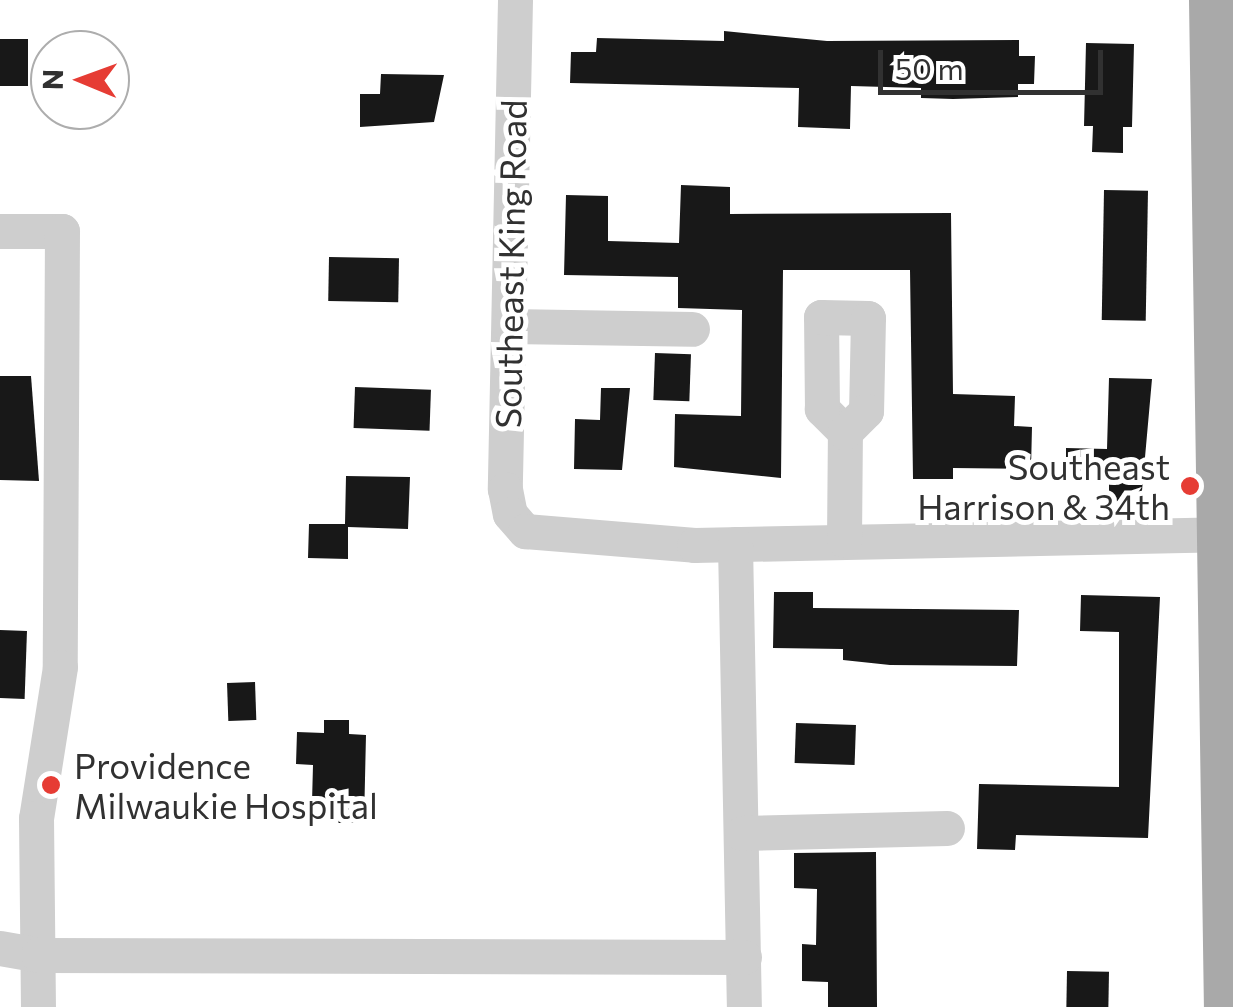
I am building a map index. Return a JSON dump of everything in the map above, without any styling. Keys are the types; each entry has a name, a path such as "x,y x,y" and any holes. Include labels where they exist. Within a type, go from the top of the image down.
{"main road":[{"path":"1211,0 1222,170 1229,952 1226,1007"}],"street":[{"name":"Southeast King Road","path":"514,0 505,489 517,525 611,542 736,544"},
{"path":"0,230 62,231 60,667 36,818 38,1007"},
{"path":"509,326 692,329"},
{"path":"844,540 845,432"},
{"path":"744,1007 736,544 1224,534"},
{"path":"742,832 947,828"},
{"path":"0,948 38,955 744,958"}],"building":[{"path":"724,31 827,41 1019,40 1019,56 1035,56 1034,84 1018,84 1018,97 953,99 921,98 921,88 851,86 850,129 798,127 799,88 570,83 571,52 596,52 597,38 724,41"},
{"path":"0,39 28,39 28,86 0,86"},
{"path":"1086,43 1134,44 1132,127 1123,127 1123,153 1092,152 1093,126 1084,126"},
{"path":"381,74 444,75 434,122 360,127 360,94 380,94"},
{"path":"681,185 730,187 730,214 951,213 953,394 1015,396 1014,426 1032,427 1031,469 953,468 953,479 913,479 910,270 783,270 781,478 674,467 675,414 741,416 742,310 678,308 678,277 564,275 566,195 608,196 608,241 679,243"},
{"path":"1104,190 1148,191 1146,321 1102,320"},
{"path":"329,257 399,258 398,302 328,301"},
{"path":"655,353 691,354 689,401 653,400"},
{"path":"0,376 31,376 39,481 0,480"},
{"path":"1109,378 1152,379 1141,502 1109,501 1109,482 1066,481 1066,448 1107,449"},
{"path":"355,387 431,390 430,431 354,428"},
{"path":"601,388 630,388 622,470 574,469 575,419 600,420"},
{"path":"346,476 410,477 408,529 348,527 348,559 308,558 309,524 345,524"},
{"path":"774,592 813,592 813,608 1019,610 1017,666 890,665 843,660 843,649 773,648"},
{"path":"1081,595 1160,597 1148,838 1016,835 1015,850 977,849 979,784 1119,787 1119,632 1080,631"},
{"path":"0,630 27,631 25,699 0,698"},
{"path":"255,682 256,720 228,721 227,683"},
{"path":"324,720 349,720 349,734 366,735 364,823 338,823 338,802 312,802 313,765 296,764 297,732 324,733"},
{"path":"796,723 856,725 855,765 795,763"},
{"path":"876,852 877,1007 828,1007 828,982 802,981 802,944 816,945 817,889 794,888 794,853"},
{"path":"1067,971 1109,972 1108,1007 1066,1007"}],"place":[{"name":"Southeast Harrison & 34th","path":"1190,486"},
{"name":"Providence Milwaukie Hospital","path":"51,785"}]}
